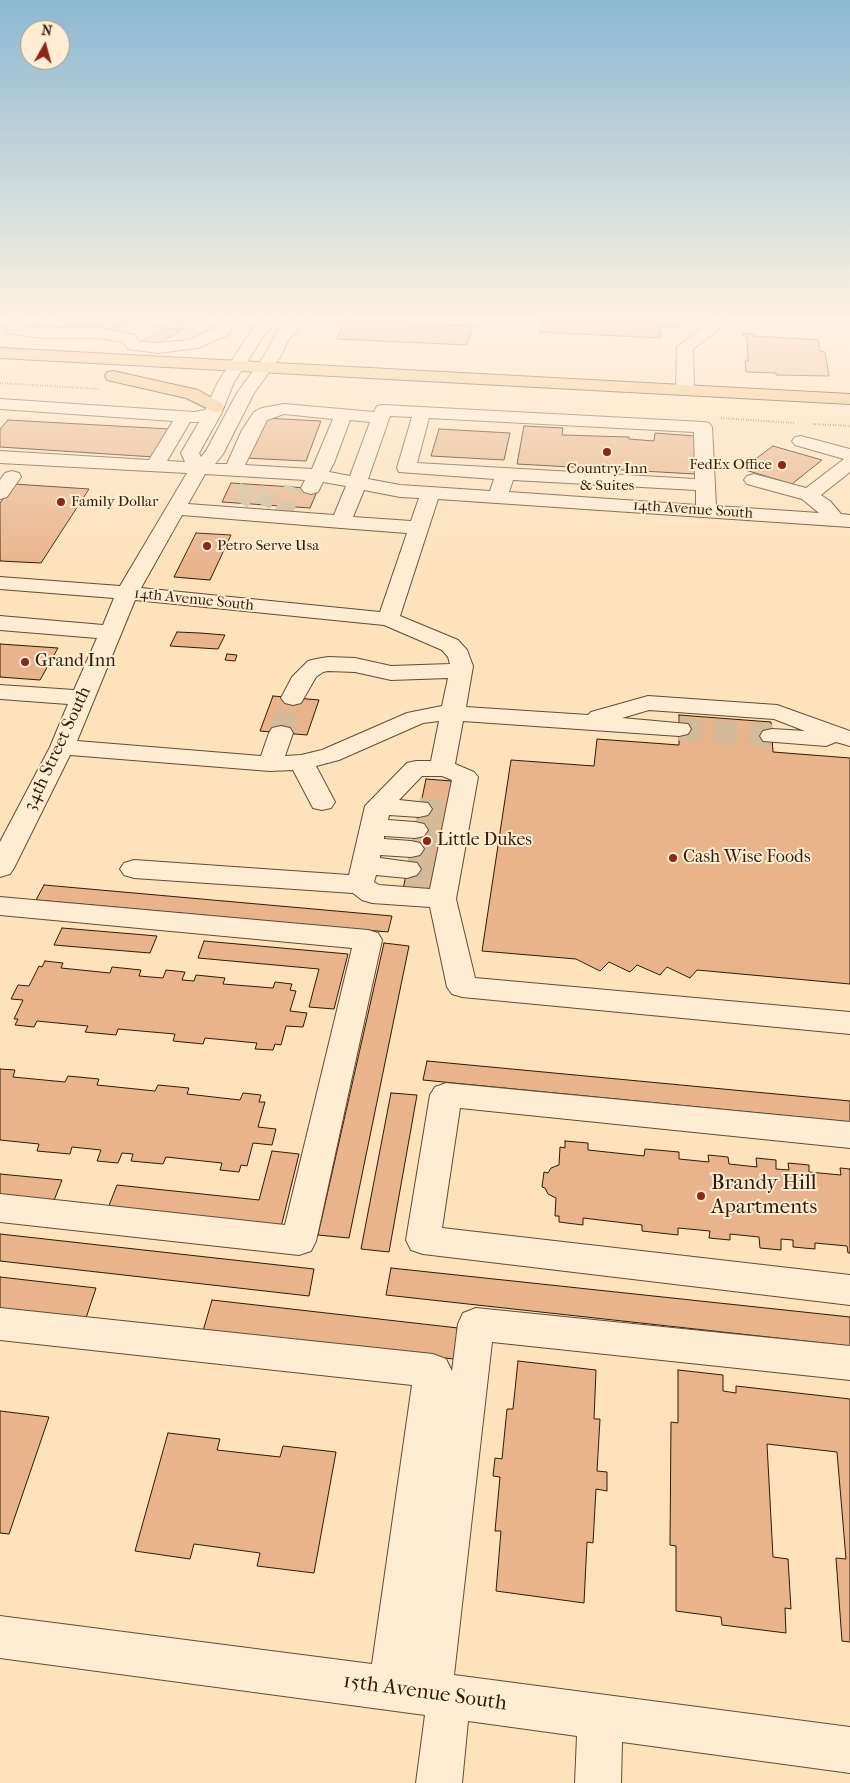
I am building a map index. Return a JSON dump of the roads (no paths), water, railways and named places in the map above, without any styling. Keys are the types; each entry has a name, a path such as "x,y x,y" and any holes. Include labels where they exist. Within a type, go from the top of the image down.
{"main road":[{"path":"200,400 213,410"},
{"path":"661,405 850,415"}],"street":[{"path":"198,470 190,453 213,410 213,400"},
{"name":"34th Street South","path":"0,868 62,747 127,593 198,470 214,454 242,400"},
{"path":"0,404 185,416 213,410"},
{"path":"242,477 251,430 260,416 278,410 334,412 344,416 380,418"},
{"path":"341,522 383,410 703,427 706,511"},
{"path":"400,491 422,412"},
{"path":"155,466 185,416"},
{"path":"305,481 325,464 344,416"},
{"path":"801,441 850,455"},
{"name":"14th Avenue South","path":"0,457 155,466 273,480 357,482 400,491 842,520"},
{"path":"809,495 850,463"},
{"path":"406,468 705,485"},
{"path":"498,497 505,474"},
{"path":"0,493 12,477"},
{"path":"754,480 809,495 842,520"},
{"path":"388,619 430,493"},
{"path":"175,510 229,508 302,513 341,522 418,528"},
{"name":"14th Avenue South","path":"0,583 127,593 388,619 450,645 459,655 461,670"},
{"path":"0,623 111,632"},
{"path":"293,698 300,682 316,666 328,664 354,665 391,673 433,673 461,670 454,713 448,832 462,987 850,1023"},
{"path":"0,692 83,698"},
{"path":"578,722 648,703 712,707 777,712 850,740"},
{"path":"62,747 270,764 301,762 330,755 415,718 432,714 454,713 679,729"},
{"path":"270,764 281,733"},
{"path":"772,736 850,740"},
{"path":"301,762 322,802"},
{"path":"416,768 448,832 372,894 373,837 416,768"},
{"path":"373,837 415,830"},
{"path":"373,837 415,830"},
{"path":"134,869 415,830"},
{"path":"0,906 368,940 299,1240 0,1208"},
{"path":"850,1135 446,1095 423,1240 850,1290"},
{"path":"0,1324 433,1371 423,1693 439,1783"},
{"path":"423,1693 476,1324 850,1363"},
{"name":"15th Avenue South","path":"0,1637 850,1750"},
{"path":"598,1783 600,1716"}],"tunnel":[{"path":"240,503 250,485"},
{"path":"262,505 271,486"},
{"path":"282,518 293,487"},
{"path":"281,733 293,698"},
{"path":"679,729 772,736"},
{"path":"419,809 446,811"},
{"path":"415,830 443,832"},
{"path":"411,849 439,852"},
{"path":"407,869 435,872"}],"place":[{"name":"Country Inn & Suites","path":"607,452"},
{"name":"FedEx Office","path":"782,465"},
{"name":"Family Dollar","path":"61,502"},
{"name":"Petro Serve Usa","path":"207,546"},
{"name":"Grand Inn","path":"25,662"},
{"name":"Little Dukes","path":"427,841"},
{"name":"Cash Wise Foods","path":"673,858"},
{"name":"Brandy Hill Apartments","path":"701,1196"}]}
